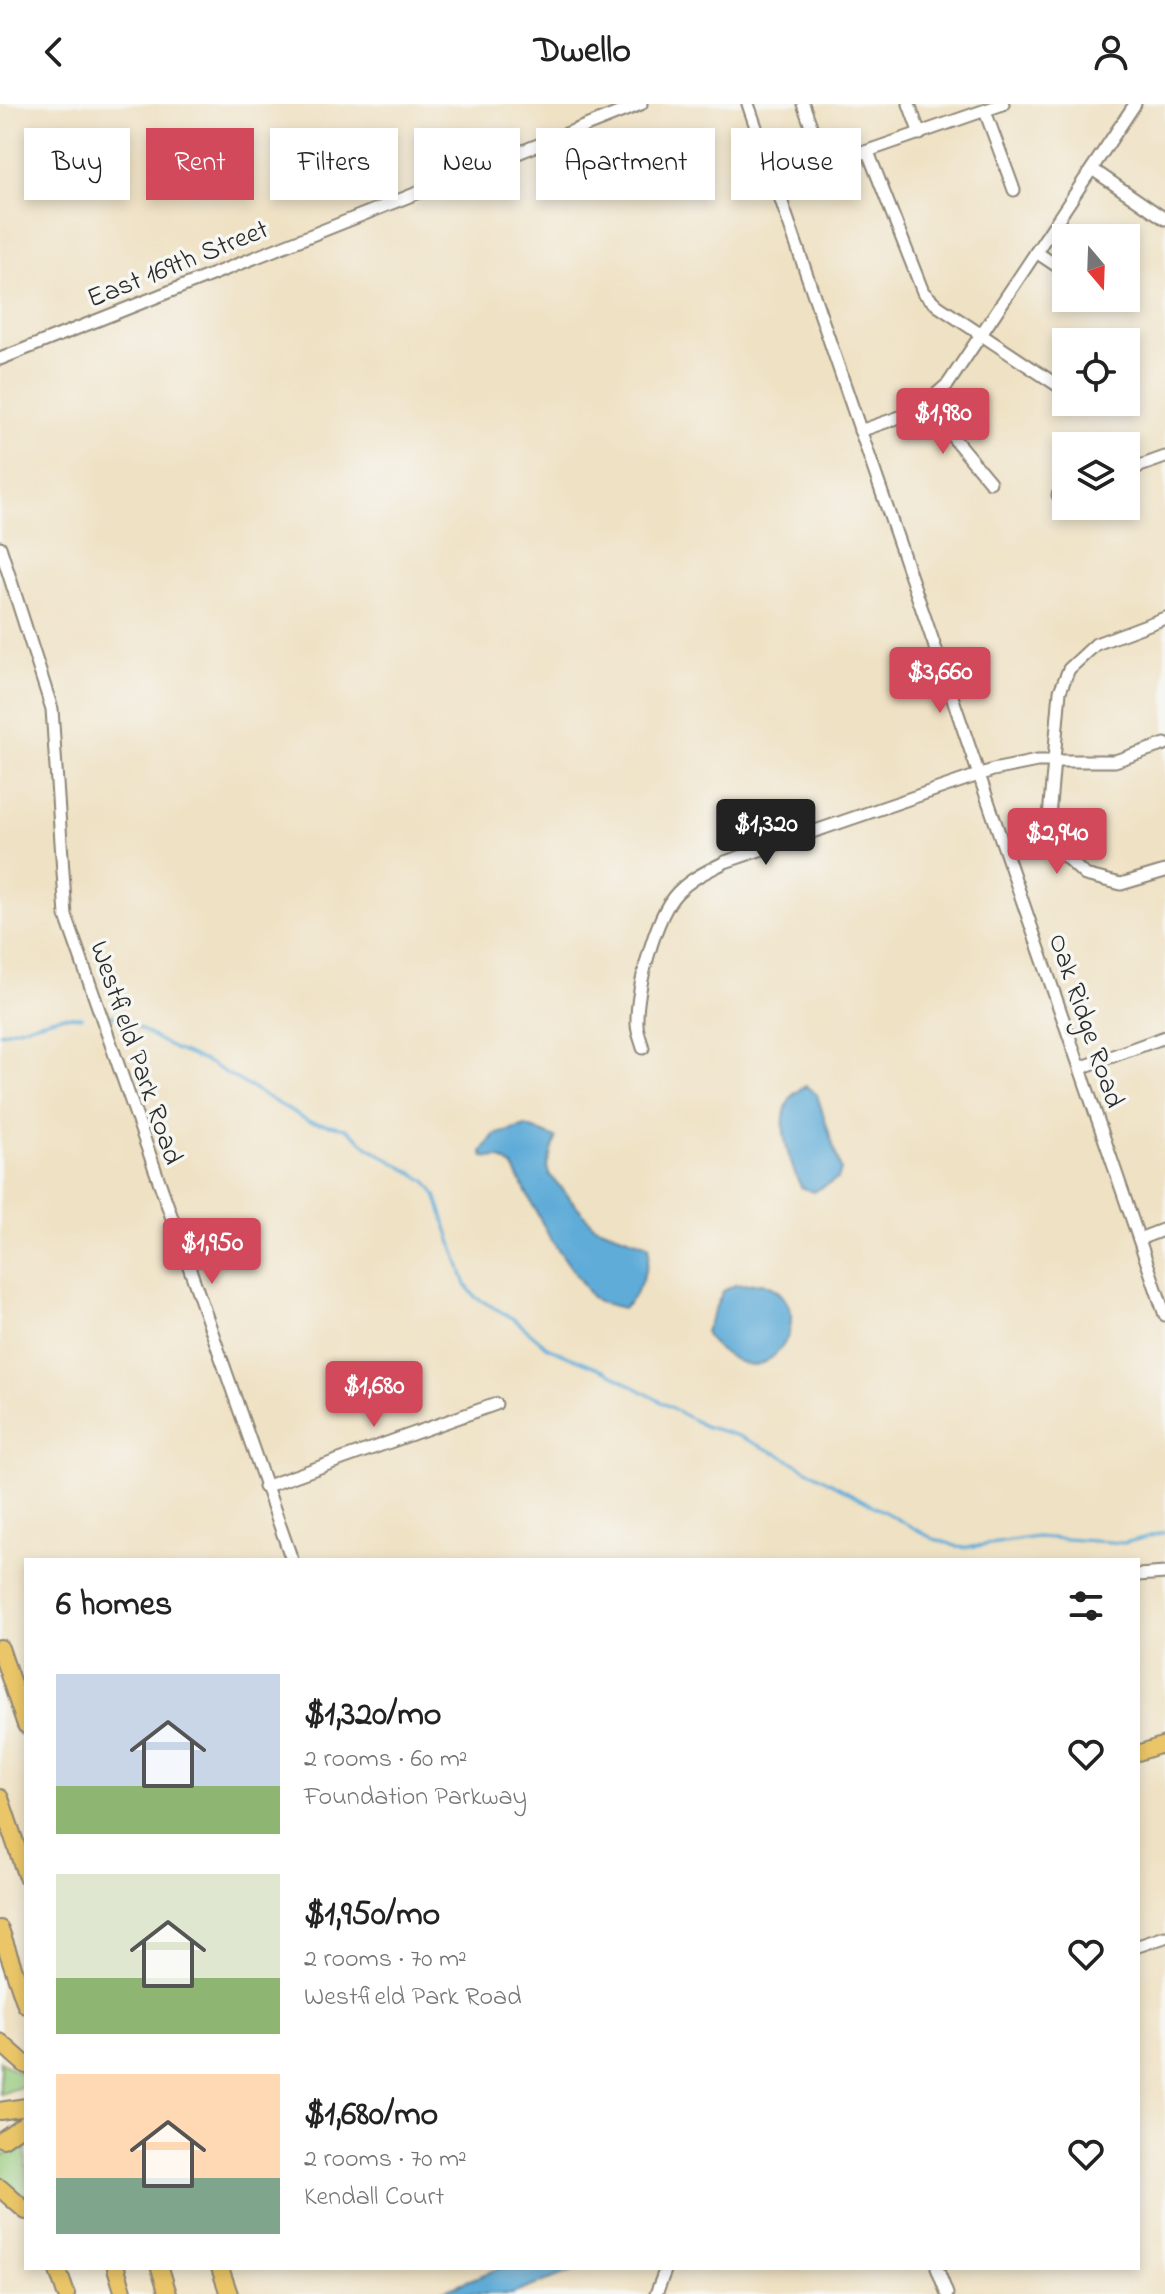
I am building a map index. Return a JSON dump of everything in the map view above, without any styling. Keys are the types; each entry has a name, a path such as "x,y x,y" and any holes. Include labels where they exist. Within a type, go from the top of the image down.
{"highway":[{"path":"0,1648 24,1719"},
{"path":"0,1798 24,1869"},
{"path":"0,1929 24,1999"},
{"path":"0,2042 24,2063"},
{"path":"0,2110 24,2104"},
{"path":"2,2140 24,2124"},
{"path":"0,2188 24,2209"},
{"path":"58,2270 66,2294"},
{"path":"117,2270 124,2294"},
{"path":"161,2270 168,2294"},
{"path":"221,2270 229,2294"}],"main road":[{"path":"1140,1752 1165,1744"},
{"path":"2,2140 24,2132"}],"street":[{"name":"East 169th Street","path":"0,359 641,104"},
{"name":"Oak Ridge Road","path":"748,104 1165,1315"},
{"path":"803,104 824,160 838,163 1003,104"},
{"path":"909,104 920,134"},
{"path":"860,431 926,405 948,384 1135,104"},
{"path":"985,111 1014,190"},
{"path":"868,152 918,285 938,306 1052,382"},
{"path":"1092,169 1165,219"},
{"path":"1036,252 1052,263"},
{"path":"926,405 990,482"},
{"path":"1140,466 1165,457"},
{"name":"Westfield Park Road","path":"0,547 49,689 55,731 66,916 102,1026 291,1558"},
{"path":"1165,618 1102,641 1074,661 1060,691 1053,761 1051,829 1057,849 1072,866 1093,879 1114,884 1165,871"},
{"path":"643,1048 637,1027 639,996 658,931 669,903 696,876 725,862 978,774 1026,762 1115,761 1165,744"},
{"path":"1080,1068 1165,1037"},
{"path":"1139,1239 1165,1229"},
{"path":"264,1487 496,1404"},
{"path":"1140,1575 1165,1573"},
{"path":"1140,1945 1165,1937"},
{"path":"656,2294 665,2270"},
{"path":"938,2270 947,2294"}],"green space":[{"path":"0,2061 24,2076 24,2086 0,2094"},
{"path":"24,2148 24,2198 0,2180 0,2156"}],"water":[{"path":"806,1086 817,1095 841,1170 838,1179 813,1192 801,1187 784,1133 787,1105 794,1094"},
{"path":"526,1126 556,1138 547,1166 549,1174 594,1226 648,1245 648,1260 642,1279 623,1308 599,1302 591,1296 550,1238 513,1167 500,1158 484,1157 482,1152 494,1135"},
{"path":"762,1283 777,1291 787,1302 791,1315 790,1329 776,1354 765,1362 751,1366 724,1353 712,1343 705,1331 723,1291 735,1285"},
{"path":"495,2270 575,2270 512,2294 434,2294"}],"waterway":[{"path":"110,1015 127,1021 174,1049 207,1062 308,1121 346,1128 370,1148 426,1181 436,1195 466,1285 475,1297 514,1319 547,1347 606,1371 704,1426 739,1436 780,1455 934,1539 964,1548 1036,1537 1124,1543 1165,1532"},
{"path":"0,1033 62,1016 82,1017"}]}
